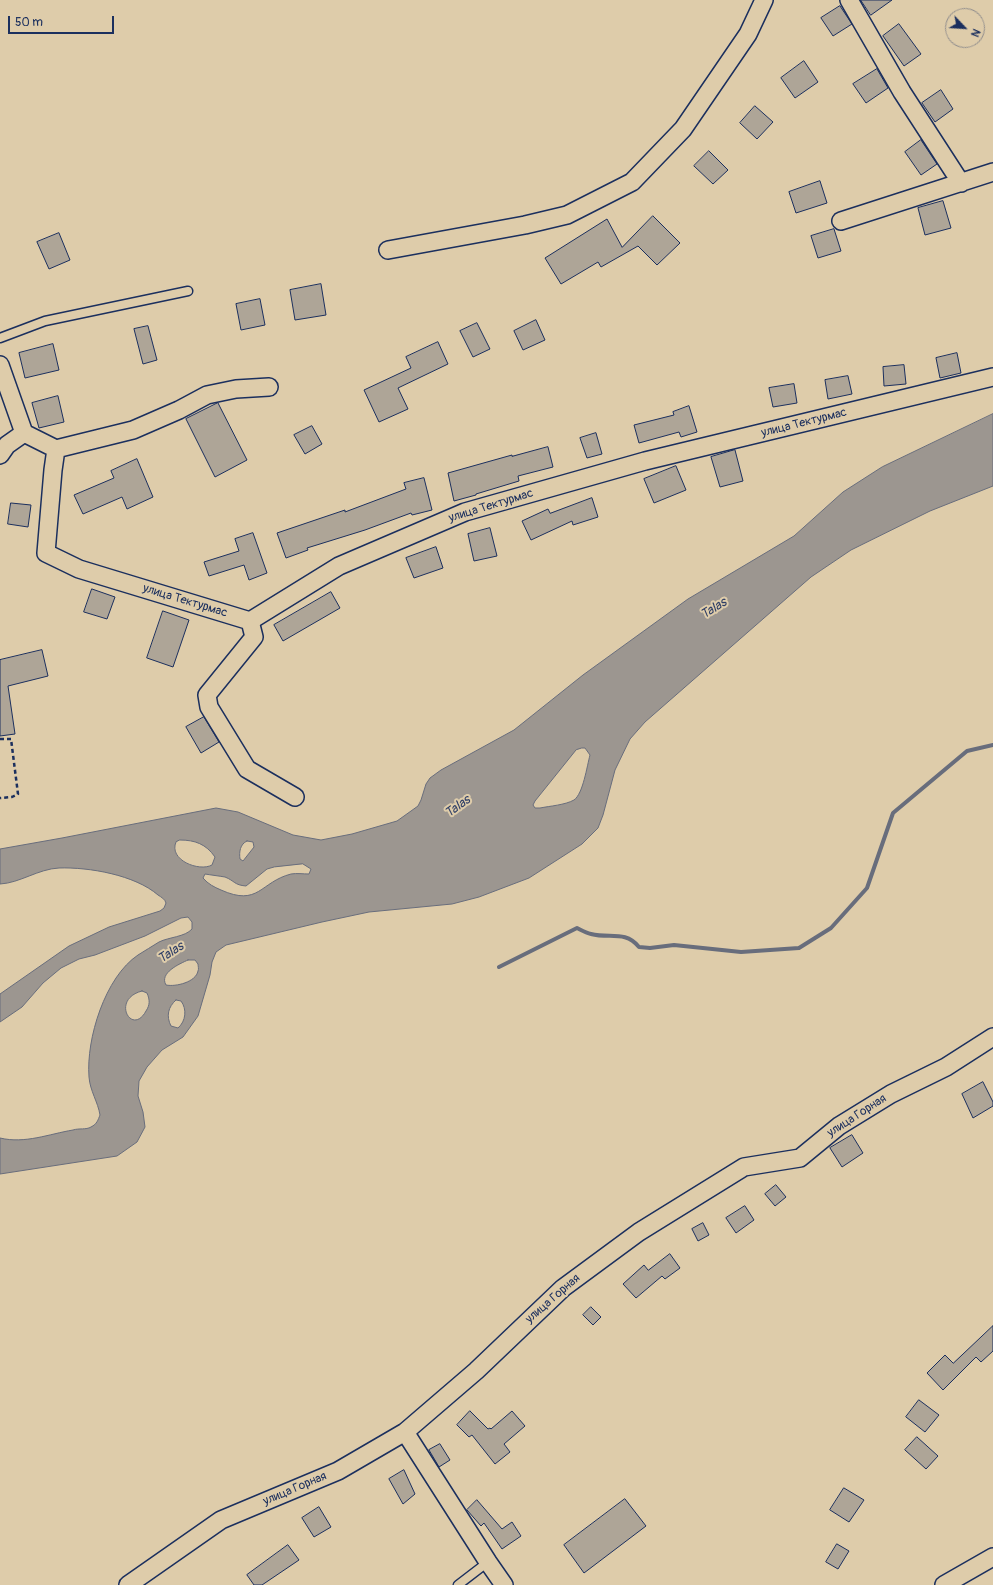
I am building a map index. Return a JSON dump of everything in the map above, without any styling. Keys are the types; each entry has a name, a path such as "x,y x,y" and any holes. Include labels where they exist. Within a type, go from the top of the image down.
{"street":[{"path":"388,250 525,226 567,215 632,182 683,129 748,34 764,0"},
{"path":"849,0 902,92 961,183"},
{"path":"841,221 993,172"},
{"path":"0,364 24,433 56,449 133,430 179,410 207,395 236,389 269,387"},
{"name":"улица Тектурмас","path":"56,449 46,553 79,569 250,621 339,566 465,512 645,461 993,377"},
{"path":"0,455 7,445 24,433"},
{"path":"250,621 254,637 207,695 209,708 247,769 295,797"},
{"name":"улица Горная","path":"128,1585 221,1520 338,1471 405,1432 464,1381 563,1288 639,1232 744,1167 800,1158 839,1126 891,1094 946,1067 993,1037"},
{"path":"405,1432 504,1585"},
{"path":"944,1585 993,1557"}],"lane":[{"path":"0,338 45,321 188,291"},
{"path":"458,1585 488,1562"}],"path":[{"path":"0,739 11,739 18,794 12,797 0,798"}],"water":[{"name":"Talas","path":"993,414 993,486 930,511 851,550 811,577 645,722 630,739 615,770 598,828 582,844 529,878 479,897 452,904 369,912 226,945 216,952 212,962 210,975 198,1016 183,1037 162,1050 147,1067 139,1081 138,1096 143,1112 145,1127 137,1142 117,1156 0,1174 0,1138 19,1140 37,1138 75,1129 89,1128 96,1123 100,1115 92,1092 89,1077 89,1062 94,1028 107,993 126,965 138,955 159,942 189,932 192,929 192,922 188,917 181,918 145,936 95,955 79,959 61,968 43,983 22,1007 0,1022 0,994 69,946 109,927 160,911 164,908 166,903 162,897 137,882 124,877 84,869 51,869 15,881 0,884 0,849 216,808 238,812 293,835 321,840 352,834 397,821 418,806 426,784 430,778 441,770 514,730 583,675 688,599 794,536 843,492 882,467","holes":["585,748 590,755 582,786 577,797 566,803 535,808 533,805 535,801 576,750","180,840 191,841 204,846 215,857 212,865 206,867 193,866 180,859 176,854 176,842","247,841 253,842 254,847 243,861 240,859 240,848","303,864 311,869 309,874 291,874 272,882 252,895 244,896 234,895 221,890 211,885 203,878 205,874 225,877 237,884 246,886 267,869","188,960 195,960 198,964 196,975 190,981 185,983 166,985 165,977 171,970","142,991 147,993 149,998 147,1009 140,1018 135,1020 130,1018 127,1014 127,1001 132,995","176,1000 181,1001 183,1004 185,1015 183,1022 178,1028 171,1026 169,1022 168,1015 171,1006"]}],"building":[{"path":"861,0 892,0 871,15"},
{"path":"840,6 852,24 833,36 821,18"},
{"path":"899,24 921,54 904,66 883,36"},
{"path":"804,61 818,82 795,98 781,78"},
{"path":"877,69 888,88 866,103 853,84"},
{"path":"941,90 953,109 935,122 922,103"},
{"path":"755,106 773,122 757,139 740,123"},
{"path":"921,140 937,164 921,175 905,152"},
{"path":"709,151 728,170 713,184 694,166"},
{"path":"820,181 827,203 796,213 789,192"},
{"path":"943,201 951,228 925,235 918,208"},
{"path":"653,216 680,243 657,265 638,246 601,267 598,262 561,284 545,258 607,219 622,247"},
{"path":"834,229 841,251 818,258 811,236"},
{"path":"59,233 70,260 49,269 37,242"},
{"path":"321,284 326,315 295,320 290,290"},
{"path":"260,299 265,325 241,330 236,304"},
{"path":"536,320 545,340 523,350 514,331"},
{"path":"477,323 490,349 473,357 460,331"},
{"path":"148,326 157,360 143,364 134,329"},
{"path":"438,342 448,364 398,388 408,409 379,422 364,390 411,368 406,357"},
{"path":"53,344 59,370 25,378 19,353"},
{"path":"957,353 961,373 940,378 936,358"},
{"path":"904,365 906,384 884,386 883,367"},
{"path":"848,376 852,394 828,399 825,380"},
{"path":"794,384 797,403 773,407 769,388"},
{"path":"58,396 64,422 39,428 32,403"},
{"path":"218,403 247,460 215,477 186,419"},
{"path":"689,406 697,432 681,437 679,432 639,443 634,425 674,415 673,412"},
{"path":"312,426 322,444 305,454 294,435"},
{"path":"596,433 602,454 587,458 580,438"},
{"path":"548,447 553,467 518,476 519,481 454,501 448,473 512,455"},
{"path":"735,450 743,481 720,487 711,457"},
{"path":"137,459 153,497 127,509 122,497 83,514 74,495 114,478 111,471"},
{"path":"676,466 686,490 654,503 644,479"},
{"path":"424,478 432,510 412,515 411,513 365,530 307,548 308,550 286,558 277,533 345,510 345,512 406,489 404,483"},
{"path":"592,498 598,517 573,525 572,521 531,540 522,521 548,509 550,513"},
{"path":"11,503 31,505 28,527 8,524"},
{"path":"490,528 497,556 474,561 468,534"},
{"path":"253,533 267,573 249,580 244,565 209,576 204,562 239,551 235,539"},
{"path":"436,547 443,568 414,578 406,558"},
{"path":"92,589 115,597 107,619 84,612"},
{"path":"331,592 340,608 283,641 274,625"},
{"path":"163,611 189,620 173,667 147,658"},
{"path":"42,650 48,676 8,686 15,734 0,736 0,660"},
{"path":"204,717 219,742 201,753 186,727"},
{"path":"983,1082 993,1102 993,1106 973,1118 962,1094"},
{"path":"852,1135 863,1153 842,1167 830,1148"},
{"path":"776,1185 786,1197 775,1206 765,1194"},
{"path":"745,1206 754,1220 736,1233 726,1218"},
{"path":"703,1223 709,1235 698,1241 692,1229"},
{"path":"670,1254 680,1268 665,1279 662,1276 636,1298 623,1284 644,1265 648,1270"},
{"path":"591,1307 601,1317 593,1325 583,1315"},
{"path":"993,1326 993,1351 981,1362 976,1357 943,1390 927,1373 945,1355 953,1363"},
{"path":"919,1400 939,1415 925,1432 906,1417"},
{"path":"470,1411 488,1429 491,1429 512,1411 525,1426 504,1444 510,1452 495,1464 472,1435 469,1437 457,1425"},
{"path":"917,1437 938,1456 926,1469 905,1450"},
{"path":"440,1444 450,1460 439,1467 429,1450"},
{"path":"404,1470 415,1494 403,1504 389,1479"},
{"path":"844,1488 864,1500 849,1522 830,1510"},
{"path":"625,1499 646,1526 584,1573 564,1545"},
{"path":"477,1500 502,1529 512,1522 521,1536 502,1549 484,1523 481,1526 467,1510"},
{"path":"319,1507 331,1527 314,1537 302,1518"},
{"path":"837,1544 849,1551 838,1569 826,1562"},
{"path":"288,1545 299,1560 262,1585 254,1585 247,1575"}],"waterway":[{"path":"499,967 577,928 591,934 628,938 639,947 650,948 674,945 741,952 799,948 831,928 867,888 893,813 967,751 993,745"}]}
